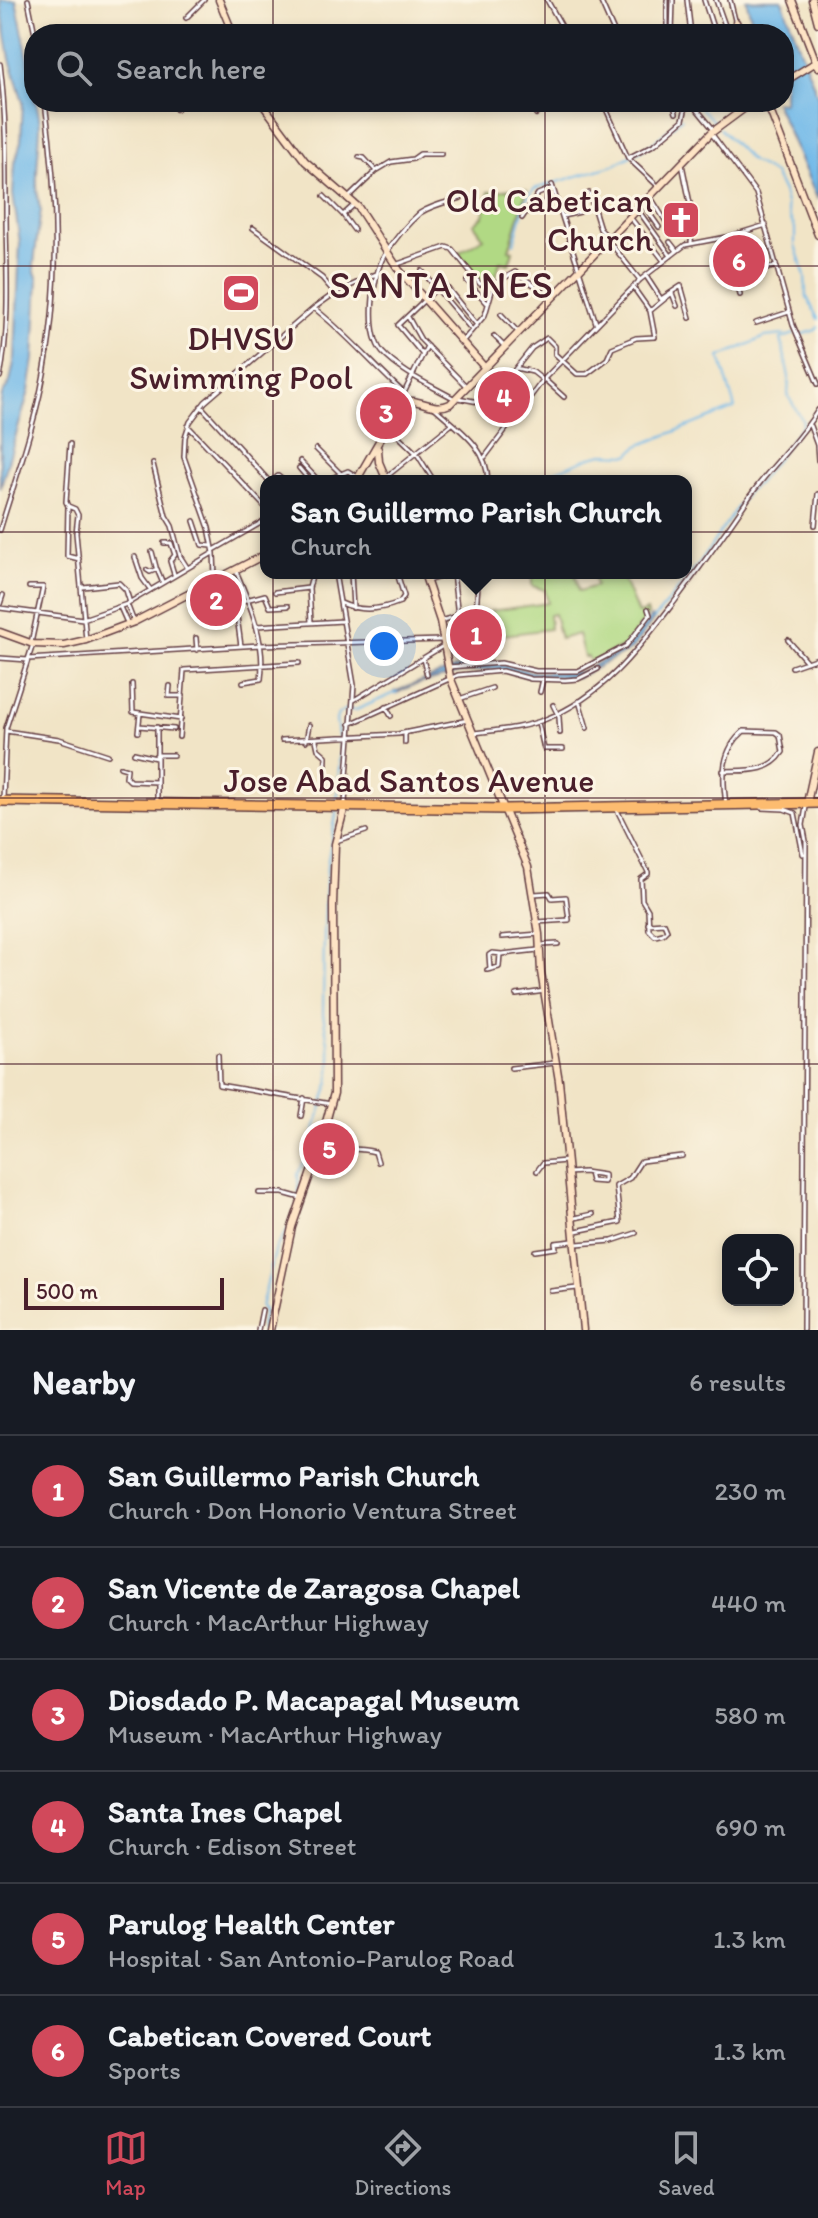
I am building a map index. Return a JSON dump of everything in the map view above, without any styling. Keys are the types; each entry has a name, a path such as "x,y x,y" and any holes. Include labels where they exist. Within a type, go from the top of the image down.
{"highway":[{"name":"Jose Abad Santos Avenue","path":"2,801 505,809 813,803"}],"street":[{"path":"28,0 33,24"},
{"path":"186,18 204,0"},
{"path":"219,0 229,24"},
{"path":"547,0 560,24"},
{"path":"600,0 611,24"},
{"path":"667,0 667,24"},
{"path":"672,24 673,0"},
{"path":"687,0 690,24"},
{"path":"704,0 712,24"},
{"path":"716,0 725,24"},
{"path":"730,0 736,22"},
{"path":"792,0 814,64 794,76"},
{"path":"812,0 818,23"},
{"path":"708,10 719,7"},
{"path":"0,64 6,134 7,312 0,377"},
{"path":"0,530 35,414 51,323 55,187 46,112"},
{"path":"268,112 305,161 355,204 395,265 485,368"},
{"path":"536,114 540,112"},
{"path":"607,112 627,157 659,187"},
{"path":"627,157 655,144 683,120 686,112"},
{"path":"697,112 755,191 789,312 818,384"},
{"path":"435,408 445,407 456,398 712,132 739,112"},
{"path":"770,112 818,235"},
{"path":"0,133 6,134"},
{"path":"348,198 376,171 391,162 413,159 420,154 441,154"},
{"path":"359,157 367,160 376,171"},
{"path":"682,163 693,218 691,243"},
{"path":"522,218 538,194 553,186 596,323"},
{"path":"589,193 600,229 640,280"},
{"path":"324,196 354,230"},
{"path":"650,196 673,233"},
{"path":"461,198 423,211 400,232 386,253 378,273 373,303 373,334 383,352 413,374 456,398 499,406 516,413"},
{"path":"343,215 355,204"},
{"path":"640,207 659,227"},
{"path":"640,207 671,256"},
{"path":"563,216 580,212"},
{"path":"630,217 664,261"},
{"path":"485,457 516,413 562,359 640,280 691,243 727,237 766,225"},
{"path":"253,228 322,278 335,293"},
{"path":"727,237 740,295"},
{"path":"670,242 677,251"},
{"path":"395,265 446,247 454,252 477,283 494,284 515,272 552,298"},
{"path":"759,271 776,266"},
{"path":"422,271 472,330"},
{"path":"215,581 214,550 184,457 188,426 201,406 314,308 335,293 378,273"},
{"path":"646,276 661,299 681,286 690,318"},
{"path":"440,279 477,325"},
{"path":"467,281 488,304"},
{"path":"461,343 477,325 494,284"},
{"path":"510,376 543,339 552,342 555,353 582,375 607,359 612,348 636,338 655,337 650,311 633,287"},
{"path":"423,355 398,327 437,288"},
{"path":"650,311 672,293 677,306"},
{"path":"314,308 352,340 356,348 405,396 435,408 453,423 485,457 487,475"},
{"path":"756,323 789,312"},
{"path":"501,314 519,333"},
{"path":"407,317 427,346 467,387"},
{"path":"494,336 505,347"},
{"path":"363,475 405,396 427,346"},
{"path":"516,368 533,372 564,397"},
{"path":"201,406 264,475"},
{"path":"445,407 445,417"},
{"path":"692,578 818,410"},
{"path":"391,475 453,423"},
{"path":"810,423 818,460"},
{"path":"188,426 260,502"},
{"path":"388,426 417,454 430,475"},
{"path":"70,444 66,502 67,556 79,559"},
{"path":"378,445 379,462 384,475"},
{"path":"316,449 340,473"},
{"path":"300,461 313,475"},
{"path":"369,463 379,462"},
{"path":"153,464 166,516 187,567"},
{"path":"299,468 305,475"},
{"path":"336,475 348,471 353,475"},
{"path":"815,525 818,494"},
{"path":"68,506 77,512 86,640"},
{"path":"194,521 202,545 214,550"},
{"path":"3,595 0,606 83,619 128,604 260,523"},
{"path":"164,543 171,543 175,555 170,561 174,574"},
{"path":"152,552 162,583"},
{"path":"135,557 142,578 150,589"},
{"path":"0,632 32,644 64,645 86,640 131,624 260,557"},
{"path":"147,570 157,569"},
{"path":"236,571 260,645 261,679 243,682"},
{"path":"311,579 311,622"},
{"path":"270,1330 292,1227 317,1155 335,1061 332,1005 336,841 344,737 350,724 354,700 353,671 336,579"},
{"path":"351,579 353,608"},
{"path":"340,602 353,608 384,608 403,600 398,579"},
{"path":"426,579 440,621 449,672 524,854 539,934 538,948 556,1063 583,1330"},
{"path":"454,579 458,616"},
{"path":"440,621 476,611 479,579"},
{"path":"474,733 538,722 603,685 628,661 691,579"},
{"path":"81,587 119,583 126,590 131,624"},
{"path":"2,801 6,730 28,660 43,587 29,587"},
{"path":"275,592 309,588"},
{"path":"223,606 265,595 270,607 288,606"},
{"path":"235,602 241,646"},
{"path":"120,607 131,624"},
{"path":"350,724 449,672 501,663 536,671 578,671 626,646 650,615 648,609"},
{"path":"256,626 343,621"},
{"path":"196,638 197,650"},
{"path":"788,640 807,662"},
{"path":"0,658 28,660 348,642 444,643"},
{"path":"354,700 444,643"},
{"path":"423,658 427,675"},
{"path":"792,667 818,658"},
{"path":"179,737 184,670 299,663"},
{"path":"449,672 498,671 543,679 578,679 598,669"},
{"path":"540,692 543,679"},
{"path":"132,684 132,711 181,719"},
{"path":"170,686 169,696 183,696"},
{"path":"459,699 492,688"},
{"path":"579,701 587,728"},
{"path":"553,705 560,733"},
{"path":"386,707 391,716"},
{"path":"138,732 140,714"},
{"path":"167,729 170,718"},
{"path":"282,740 398,734 468,720"},
{"path":"538,722 542,748 563,749"},
{"path":"306,741 309,725"},
{"path":"139,726 174,729"},
{"path":"0,727 59,739 108,755"},
{"path":"157,727 157,804"},
{"path":"723,771 749,772 776,761 783,752 780,735 776,732 744,731 730,747 723,771 726,805"},
{"path":"405,733 405,743"},
{"path":"316,740 318,749 326,756 325,788"},
{"path":"803,1330 803,825 813,803 818,752"},
{"path":"134,753 156,757 173,755"},
{"path":"120,767 127,769 126,777 130,781 157,782"},
{"path":"752,804 767,810 784,809 795,813 805,862"},
{"path":"615,807 647,869 648,874 641,879 642,900 648,910 648,924 649,930 655,936 667,930 664,923 648,924"},
{"path":"336,841 366,831"},
{"path":"532,894 549,893 552,898 566,897 570,912 569,920 537,922"},
{"path":"502,937 539,934"},
{"path":"500,954 499,967 489,969 490,954 558,944"},
{"path":"516,995 545,991"},
{"path":"218,1055 219,1085 325,1102"},
{"path":"511,1068 556,1063"},
{"path":"301,1116 304,1098"},
{"path":"317,1155 332,1160 336,1153 355,1148 375,1152 378,1162"},
{"path":"572,1232 620,1222 616,1186 630,1178 641,1161 682,1156"},
{"path":"537,1171 543,1163 566,1161"},
{"path":"567,1173 589,1173"},
{"path":"259,1193 283,1193 300,1198"},
{"path":"571,1218 593,1214"},
{"path":"535,1251 556,1248 555,1243 612,1241 636,1233"},
{"path":"551,1291 577,1288"},
{"path":"258,1330 262,1310"}],"green space":[{"path":"518,188 527,190 509,250 513,251 509,264 500,262 495,280 486,284 478,280 458,253 484,238 474,224 483,216 489,192"},
{"path":"532,579 576,579 579,591 596,586 594,579 623,579 638,614 647,611 648,615 625,646 591,662 584,657 578,634 560,639 554,614 549,615 550,629 496,636 490,611 548,603 545,590 532,586"}],"water":[{"path":"0,0 16,0 24,39 24,112 38,112 40,125 37,181 41,211 34,266 38,279 34,359 29,391 0,489 0,409 15,357 20,243 13,194 23,102 10,59"},
{"path":"746,0 782,0 791,24 753,24"},
{"path":"794,32 818,97 818,200 779,112 794,112"},
{"path":"651,617 654,619 632,649 578,677 521,675 495,669 462,672 394,692 456,668 472,666 499,664 534,672 581,672 626,648"}],"waterway":[{"path":"705,112 717,125"},
{"path":"514,243 526,200 534,189 614,165 652,144 682,118"},
{"path":"720,129 751,161 774,174 795,228 795,245 805,276 806,295 818,319"},
{"path":"800,335 818,327"},
{"path":"692,572 748,491 758,483 802,425 803,421 788,396 789,377 781,339 794,334"},
{"path":"546,475 603,454 629,455 638,446 735,408 720,357 765,337 784,335"},
{"path":"654,619 687,579"},
{"path":"337,803 340,750 338,714 344,710 356,710 397,692"},
{"path":"299,1198 298,1174 307,1156 329,1083 331,1060 323,1014 324,933 327,865 337,809"},
{"path":"261,1330 264,1310 261,1307 276,1248 289,1227"}],"place":[{"name":"Old Cabetican Church","path":"681,220"},
{"name":"Cabetican Covered Court","path":"739,261"},
{"name":"DHVSU Swimming Pool","path":"241,293"},
{"name":"Santa Ines Chapel","path":"504,397"},
{"name":"Diosdado P. Macapagal Museum","path":"386,413"},
{"name":"San Vicente de Zaragosa Chapel","path":"216,600"},
{"name":"San Guillermo Parish Church","path":"476,635"},
{"name":"Parulog Health Center","path":"329,1149"}],"district":[{"name":"SANTA INES","path":"442,285"}]}
